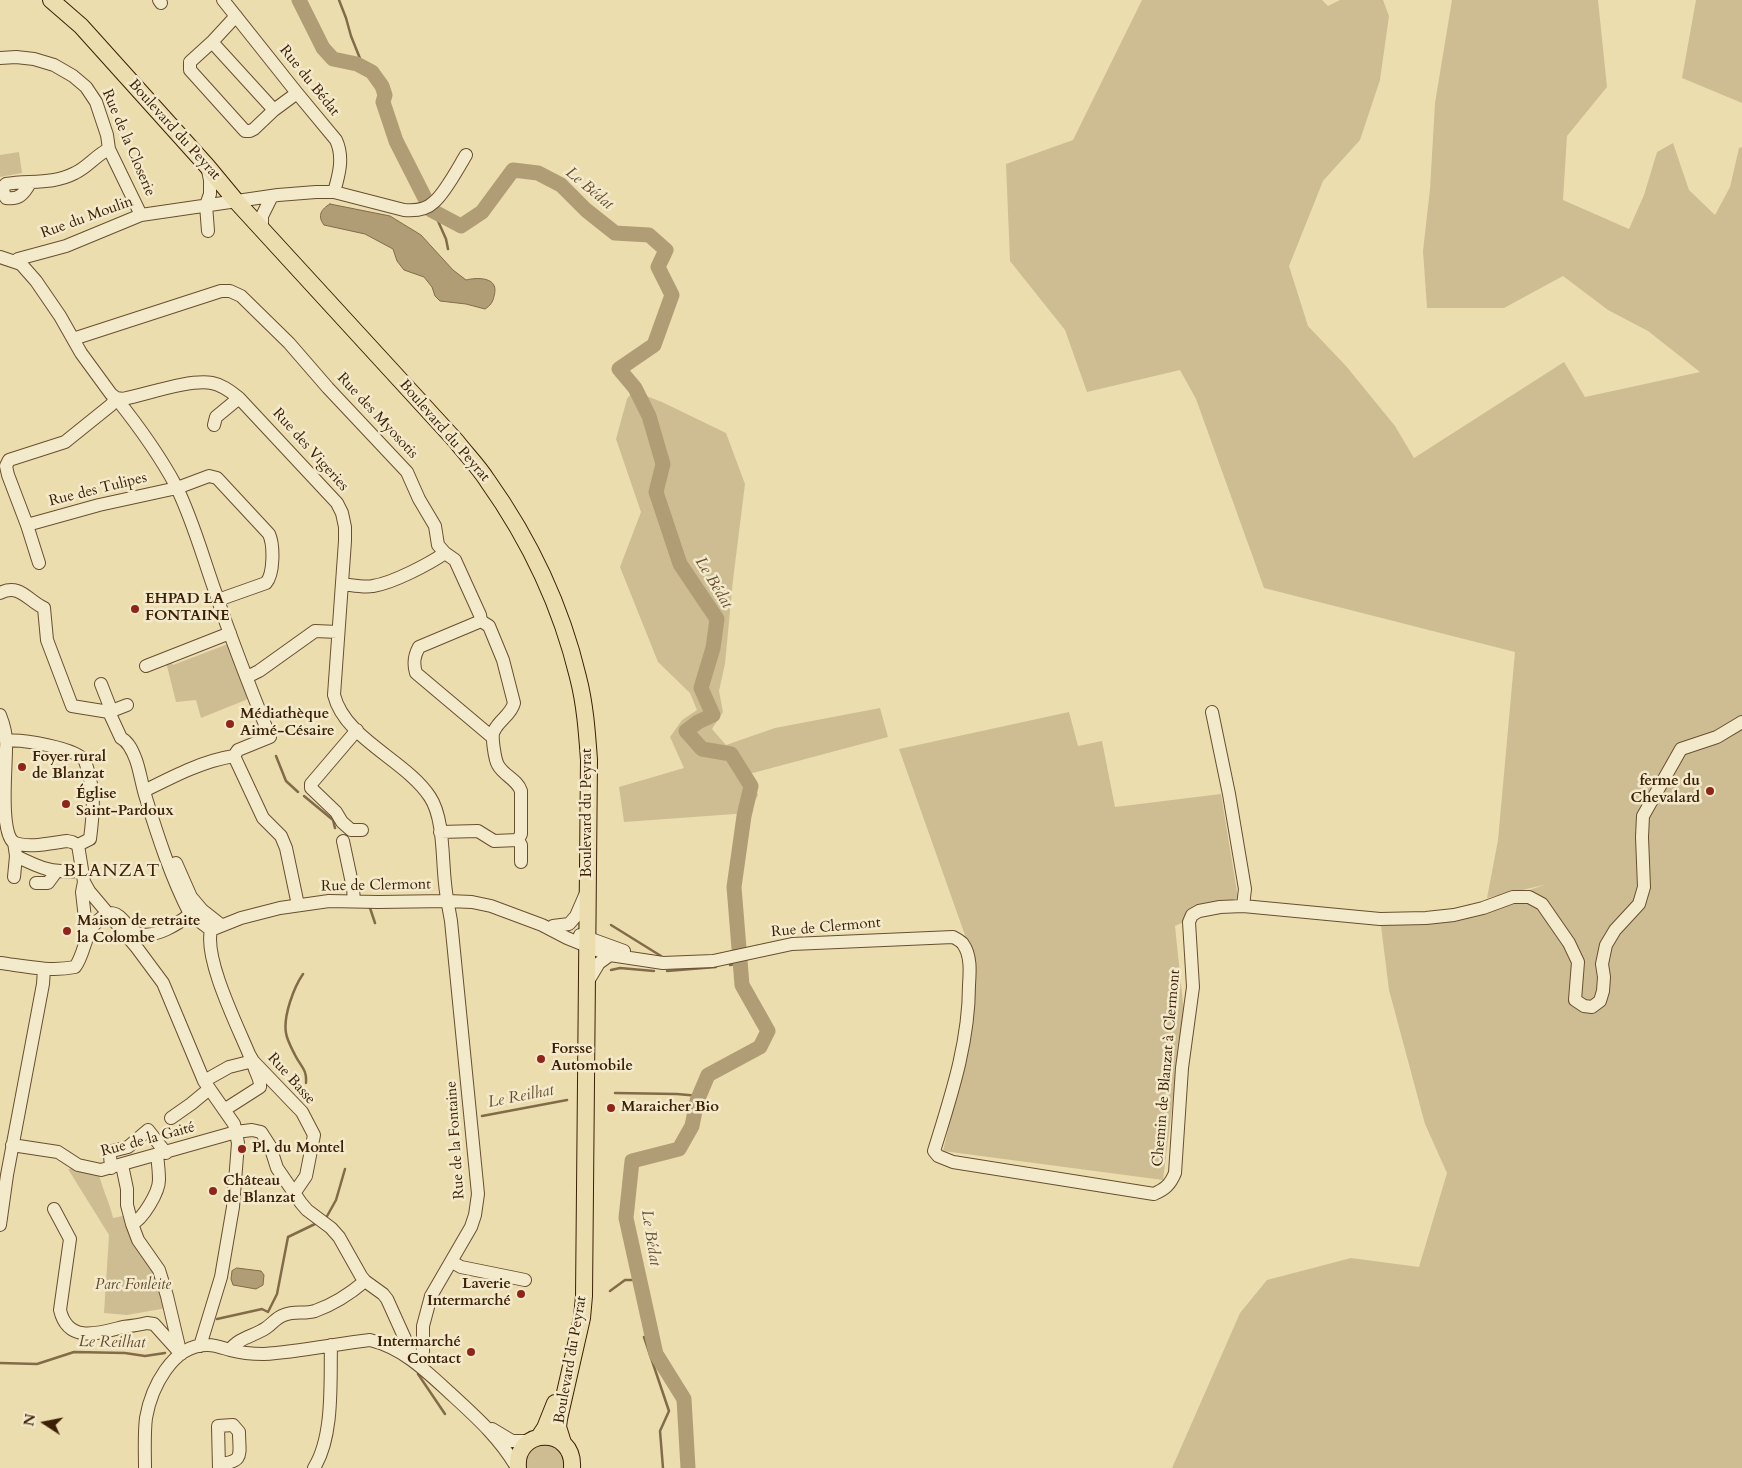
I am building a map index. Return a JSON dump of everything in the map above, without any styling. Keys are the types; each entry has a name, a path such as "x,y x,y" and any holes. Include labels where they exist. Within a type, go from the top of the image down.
{"main road":[{"name":"Boulevard du Peyrat","path":"52,0 81,26 262,230 456,441 487,479 535,558 565,632 578,677 585,716 589,760 584,1296 582,1318 558,1427 563,1443 570,1453 572,1468"},
{"name":"Boulevard du Peyrat","path":"517,1468 521,1451 545,1428 558,1396 575,1316 584,1246"},
{"path":"535,1439 552,1438 563,1443"}],"street":[{"name":"Rue du Bédat","path":"224,0 297,94 336,140 340,148 341,159 334,192"},
{"path":"236,16 190,62 190,70 245,131 250,131 274,110 297,94"},
{"path":"212,42 274,110"},
{"name":"Rue de la Closerie","path":"0,58 34,59 54,65 73,76 86,87 96,102 107,135 109,149 141,215"},
{"path":"30,183 45,182 74,174 100,153 109,149"},
{"name":"Rue du Moulin","path":"21,264 18,259 66,246 141,215 272,196 334,192 404,210 415,211 435,202 466,155"},
{"path":"207,166 210,180 210,194 206,205 208,231"},
{"path":"262,230 262,216 272,196"},
{"path":"0,257 21,264 45,295 81,353 111,394 127,412 177,488 270,736 238,750 234,756 220,758 177,774 144,791"},
{"name":"Rue des Myosotis","path":"73,339 222,291 230,291 242,296 289,343 328,388 407,472 418,500 435,526 438,545 455,560 481,621 489,626 503,660 514,703 512,709 494,731 492,737"},
{"name":"Rue des Vigeries","path":"116,398 123,399 203,382 229,390 240,398 337,503 342,513 345,527 334,695 337,706 345,718 357,730 414,778 430,796 437,809 448,901"},
{"path":"39,563 6,466 10,460 65,442 111,405 116,398"},
{"path":"214,425 216,417 240,398"},
{"name":"Rue des Tulipes","path":"27,525 99,505 177,488 209,476 214,476 269,534 272,542 271,574 266,583 218,600"},
{"path":"342,584 372,587 429,564 445,553"},
{"path":"0,593 9,588 15,590 44,608 47,640 72,706 109,712 127,705"},
{"path":"481,621 419,647 414,655 414,667 416,673 492,737 498,765 519,785 521,791 521,834 518,840"},
{"path":"247,676 259,671 315,631 338,632"},
{"path":"146,666 230,633"},
{"path":"101,684 110,706 109,712 121,738 125,740 137,762 144,791 177,889 190,914 216,927"},
{"path":"1212,712 1228,786 1245,889 1243,906"},
{"path":"0,714 6,741 2,768 1,814 7,840 16,856 14,878"},
{"name":"Chemin de Blanzat à Clermont","path":"962,942 970,968 965,1043 953,1092 934,1151 938,1156 953,1162 1138,1193 1154,1194 1166,1188 1175,1173 1182,1068 1193,987 1189,922 1192,915 1199,911 1220,907 1243,906 1380,918 1426,918 1454,915 1483,908 1513,897 1529,897 1542,904 1569,943 1578,962 1575,1000 1584,1006 1592,1007 1600,1001 1603,991 1604,977 1602,964 1606,945 1615,930 1639,904 1644,887 1643,816 1681,749 1717,737 1742,722"},
{"path":"357,730 312,784 311,788 336,812 342,822 351,830 362,830"},
{"path":"6,741 55,747 82,757 88,769 94,798 90,839 78,845"},
{"path":"234,756 262,818 281,836 286,848 298,906"},
{"path":"156,828 161,829 166,837 191,898 216,927"},
{"path":"440,832 478,831 494,841 518,840"},
{"path":"7,840 31,845 72,842 78,845"},
{"path":"518,840 521,845 521,862"},
{"path":"343,841 354,901"},
{"path":"78,845 83,877 82,892 87,936"},
{"path":"16,856 56,872 83,877"},
{"path":"36,883 48,883 56,872"},
{"path":"83,877 89,891 137,948 163,983 206,1085 234,1124 236,1132 238,1152 233,1207 221,1277 200,1346"},
{"path":"548,925 569,924 576,916 583,902 588,884"},
{"name":"Rue de Clermont","path":"216,927 280,908 329,901 448,901 472,902 491,906 548,925 587,942 610,955 645,960 683,963 713,961 792,944 953,937 962,942"},
{"name":"Rue de la Fontaine","path":"415,1362 423,1352 423,1326 431,1296 471,1228 478,1194 448,901"},
{"path":"0,963 44,969 74,968 78,963 87,936 95,924 109,914 113,913 120,916 132,930 141,934 151,935 158,933 190,914"},
{"name":"Rue Basse","path":"216,927 209,939 212,958 230,1008 253,1061 302,1112 314,1135 306,1176 295,1192"},
{"path":"587,942 645,960"},
{"path":"587,983 599,963 610,955"},
{"path":"0,1225 12,1145 43,984 44,969"},
{"path":"171,1118 191,1104 206,1085 229,1067 253,1061 260,1086 224,1110"},
{"path":"122,1165 110,1155 112,1151 128,1147 148,1130 162,1154 159,1182 156,1192 140,1219 132,1224"},
{"name":"Rue de la Gaité","path":"12,1145 58,1152 84,1168 101,1170 236,1132 252,1130 261,1132 270,1146 277,1168 295,1192"},
{"path":"128,1147 122,1165 127,1189 127,1205 138,1240 159,1270 181,1354"},
{"path":"295,1192 307,1210 331,1228 339,1237 365,1281 387,1299 415,1362"},
{"path":"54,1209 70,1239 60,1310 62,1318 67,1325 74,1331 93,1334 147,1323 154,1324 181,1354"},
{"path":"452,1262 461,1267 525,1280"},
{"path":"230,1350 238,1341 256,1334 283,1315 313,1312 337,1300 365,1281"},
{"path":"146,1468 146,1421 148,1406 158,1383 171,1364 181,1354 191,1348 208,1345 245,1354 264,1354 370,1340 383,1343 415,1362 485,1425 508,1453 517,1468"},
{"path":"314,1468 325,1442 331,1345"},
{"path":"485,1425 512,1441 535,1439"}],"green space":[{"path":"1142,0 1322,0 1328,6 1340,0 1383,0 1389,16 1380,80 1360,140 1323,181 1289,266 1308,326 1346,366 1395,426 1414,458 1564,362 1585,397 1700,372 1648,331 1608,310 1563,276 1504,308 1427,308 1423,251 1430,189 1435,103 1452,0 1598,0 1607,87 1567,136 1563,200 1629,229 1644,195 1657,152 1673,143 1689,190 1715,215 1730,187 1739,148 1742,147 1742,1468 1172,1468 1240,1313 1267,1280 1351,1258 1419,1267 1447,1173 1425,1124 1389,990 1381,926 1455,915 1544,885 1487,898 1498,840 1515,652 1264,588 1196,399 1180,370 1087,392 1065,330 1010,261 1006,164 1073,140"},
{"path":"1696,0 1742,0 1742,103 1682,78"},
{"path":"19,152 22,173 0,177 0,155"},
{"path":"633,391 662,402 726,433 745,484 725,664 719,691 723,712 712,729 726,745 775,728 880,708 888,737 749,774 758,795 749,813 624,822 619,787 684,768 670,737 682,720 697,710 690,693 658,662 620,567 641,512 616,439 627,399"},
{"path":"228,644 248,699 201,718 196,700 176,702 166,662 170,660 173,665"},
{"path":"1069,712 1078,746 1102,741 1115,807 1221,794 1238,898 1175,926 1184,1013 1163,1180 943,1151 965,1059 966,938 899,749"},
{"name":"Parc Fonleite","path":"75,1168 99,1175 113,1218 127,1215 157,1270 167,1308 127,1315 104,1313 109,1235 68,1169"},
{"path":"547,1444 560,1453 563,1458 564,1468 524,1468 523,1464 531,1448"}],"shaded area":[{"path":"330,204 390,216 421,235 453,270 466,280 482,279 491,282 495,290 492,302 485,309 466,304 440,301 424,277 404,270 397,261 393,249 365,234 324,225 320,216 324,208"},
{"path":"237,1268 261,1271 264,1275 263,1285 256,1289 233,1285 231,1279 232,1271"}],"waterway":[{"name":"Le Bédat","path":"299,0 323,48 333,59 357,64 372,72 382,86 385,95 383,102 396,141 431,210 461,226 482,212 513,170 538,173 561,185 586,210 615,233 649,235 666,250 658,267 672,295 654,345 619,369 635,388 649,416 663,464 656,492 680,564 717,619 713,648 701,688 713,715 698,722 686,731 702,749 731,754 751,786 744,816 734,887 742,985 768,1031 760,1047 708,1075 697,1101 692,1126 679,1149 632,1161 626,1218 656,1354 684,1399 688,1468"},
{"path":"339,0 363,66"},
{"path":"434,212 446,239 448,249"},
{"path":"276,756 286,781 298,792"},
{"path":"304,796 333,820 335,828"},
{"path":"370,908 375,923"},
{"path":"611,925 661,956"},
{"path":"730,965 737,964 737,961"},
{"path":"667,971 716,967"},
{"path":"611,970 620,968 654,971"},
{"path":"303,974 290,1002 286,1018 286,1033 288,1041 305,1071 306,1083"},
{"name":"Le Reilhat","path":"615,1093 699,1096"},
{"name":"Le Reilhat","path":"482,1116 567,1100"},
{"name":"Le Reilhat","path":"326,1218 336,1200 345,1169"},
{"name":"Le Reilhat","path":"217,1319 262,1309 268,1312 277,1294 288,1237 315,1224"},
{"path":"610,1291 625,1280 640,1280"},
{"path":"644,1337 669,1411 660,1431 663,1468"},
{"name":"Le Reilhat","path":"0,1363 37,1364 74,1352 125,1353 145,1356 165,1353"},
{"path":"418,1374 445,1414"}],"place":[{"name":"EHPAD LA FONTAINE","path":"135,609"},
{"name":"Médiathèque Aimé-Césaire","path":"230,724"},
{"name":"Foyer rural de Blanzat","path":"22,767"},
{"name":"ferme du Chevalard","path":"1710,791"},
{"name":"Église Saint-Pardoux","path":"66,804"},
{"name":"Maison de retraite la Colombe","path":"67,931"},
{"name":"Forsse Automobile","path":"541,1059"},
{"name":"Maraicher Bio","path":"611,1108"},
{"name":"Pl. du Montel","path":"242,1149"},
{"name":"Château de Blanzat","path":"213,1191"},
{"name":"Laverie Intermarché","path":"521,1294"},
{"name":"Intermarché Contact","path":"471,1352"}],"district":[{"name":"BLANZAT","path":"112,872"}]}
